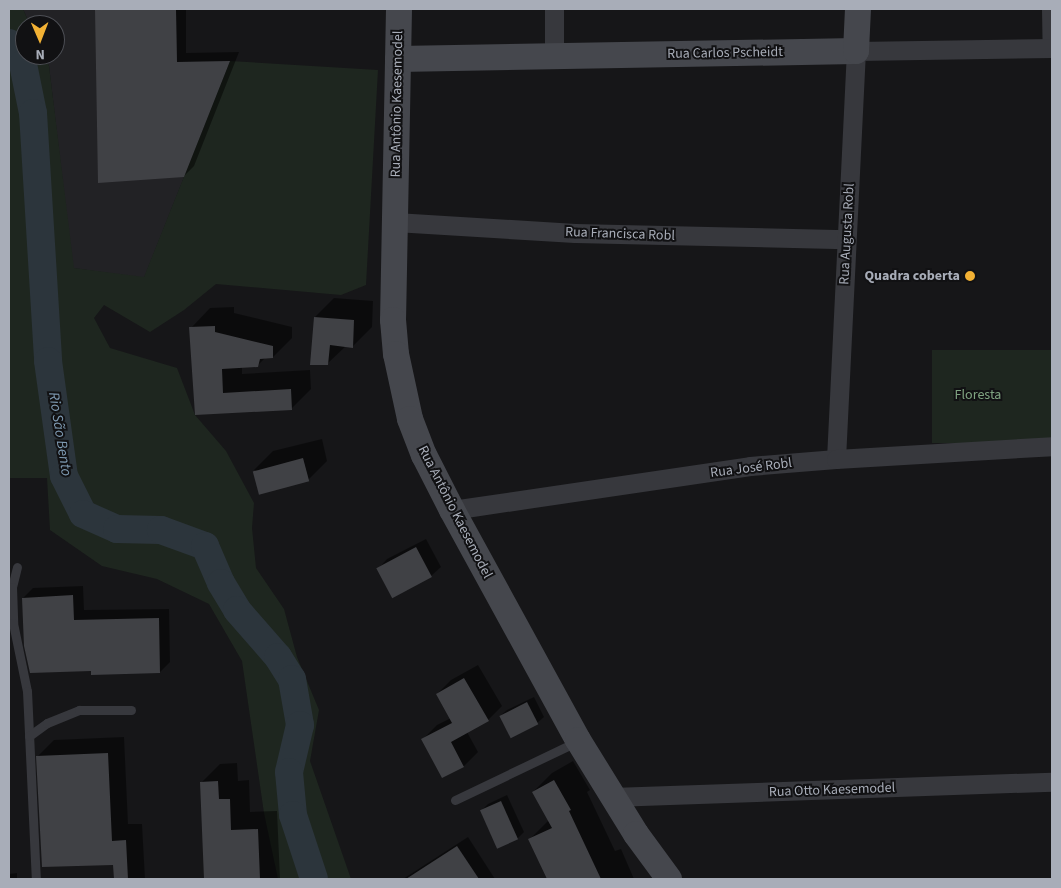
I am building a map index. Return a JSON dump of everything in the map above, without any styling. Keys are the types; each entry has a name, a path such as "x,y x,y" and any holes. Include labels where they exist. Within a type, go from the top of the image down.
{"main road":[{"name":"Rua Antônio Kaesemodel","path":"399,9 393,320 402,385 410,419 424,456 452,510 578,740 612,798 669,879"},
{"name":"Rua Augusta Robl","path":"856,51 858,9"},
{"name":"Rua Carlos Pscheidt","path":"398,59 856,51"}],"street":[{"path":"554,9 554,55"},
{"path":"1051,9 1052,48"},
{"name":"Rua Carlos Pscheidt","path":"856,51 1052,48"},
{"name":"Rua Augusta Robl","path":"836,459 856,51"},
{"name":"Rua Francisca Robl","path":"395,222 604,234 846,239"},
{"name":"Rua José Robl","path":"452,510 750,466 1052,446"},
{"name":"Rua Otto Kaesemodel","path":"612,798 1052,782"}],"lane":[{"path":"17,567 12,587 14,623 22,673 27,691 36,879"},
{"path":"29,736 47,723 79,710 131,710"},
{"path":"455,800 578,740"}],"shaded area":[{"path":"23,9 176,9 177,62 230,61 144,278 73,268 49,65 65,65 65,15 26,15"}],"green space":[{"path":"9,9 23,9 26,15 15,15 15,65 49,66 74,268 144,277 230,61 378,70 366,285 341,295 216,284 184,310 150,332 104,305 94,318 110,348 177,368 195,415 226,451 254,503 252,528 256,568 284,609 297,657 319,710 310,761 351,879 278,879 264,813 242,661 209,604 157,579 102,566 50,530 47,478 9,478"},
{"name":"Floresta","path":"932,350 1052,350 1052,443 932,443"}],"building":[{"path":"95,9 176,9 177,62 230,61 184,177 98,183"},
{"path":"314,317 354,320 353,348 330,345 328,365 310,365"},
{"path":"215,326 215,332 273,346 273,358 260,359 258,367 222,369 223,393 291,389 292,410 195,415 189,327"},
{"path":"303,458 309,481 259,495 253,471"},
{"path":"416,547 432,577 392,598 376,568"},
{"path":"73,595 74,620 159,618 160,673 91,675 91,671 30,673 24,646 22,598"},
{"path":"464,678 489,721 451,742 464,767 442,778 421,739 452,723 436,694"},
{"path":"527,702 538,724 511,738 499,716"},
{"path":"108,753 112,841 126,840 128,879 114,879 113,865 42,867 36,756"},
{"path":"554,780 571,810 569,811 601,879 547,879 528,839 552,828 532,792"},
{"path":"218,781 219,799 230,799 231,830 258,829 260,879 204,879 200,782"},
{"path":"501,801 518,839 497,849 480,810"},
{"path":"457,846 479,879 406,879"}],"waterway":[{"name":"Rio São Bento","path":"9,43 23,64 33,113 48,361 64,476 83,514 117,529 161,530 205,546 221,583 237,610 278,657 292,679 300,725 289,772 293,815 314,879"}],"place":[{"name":"Quadra coberta","path":"970,276"}]}
